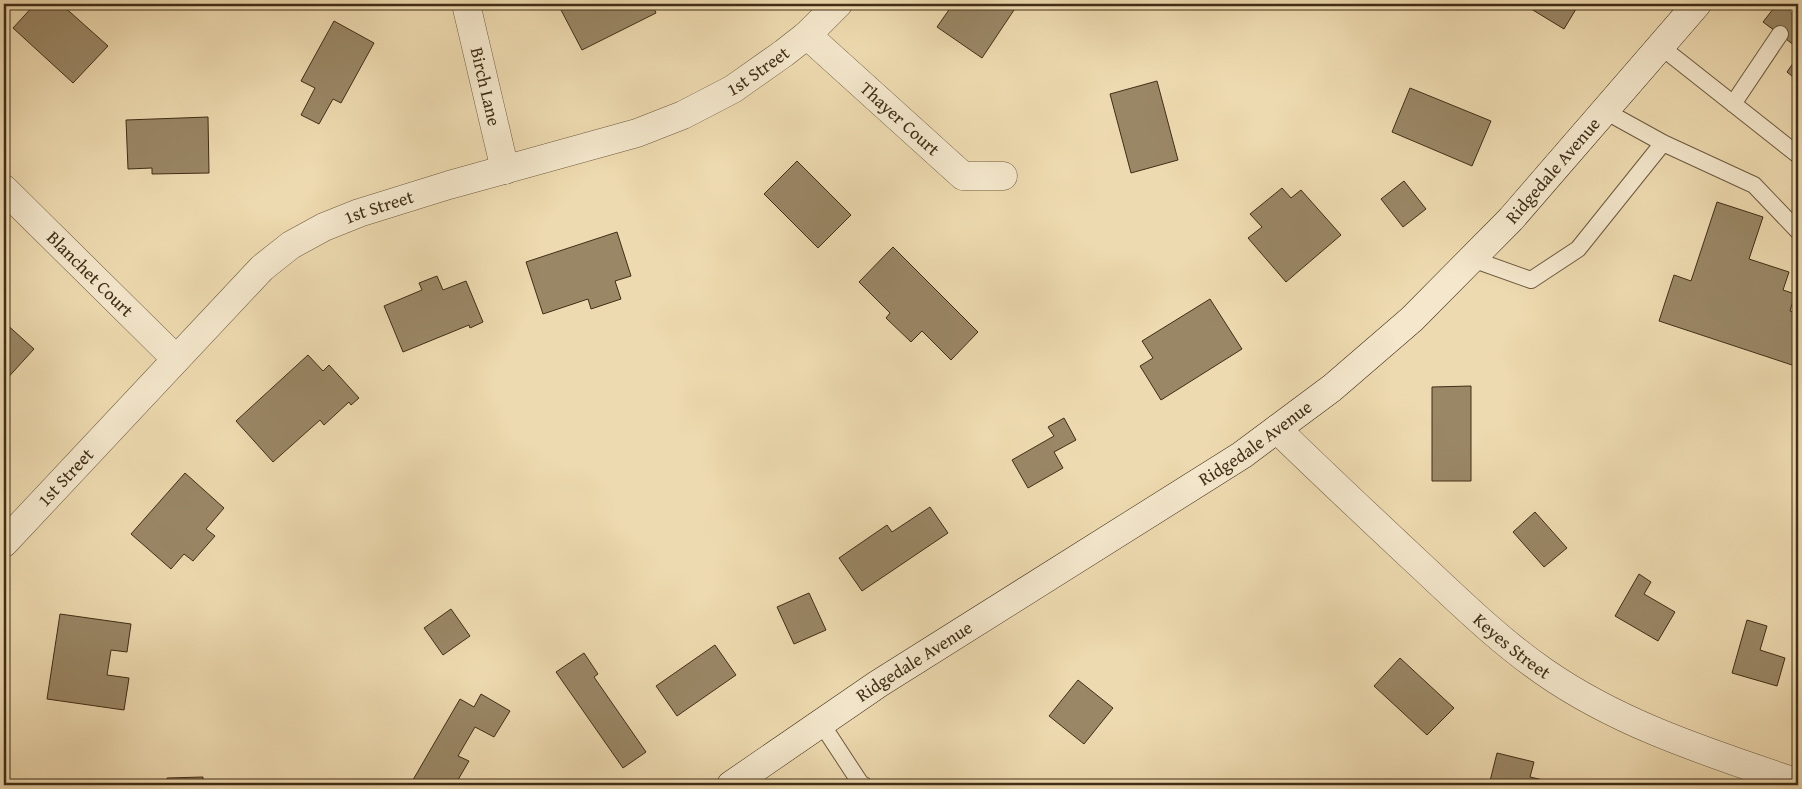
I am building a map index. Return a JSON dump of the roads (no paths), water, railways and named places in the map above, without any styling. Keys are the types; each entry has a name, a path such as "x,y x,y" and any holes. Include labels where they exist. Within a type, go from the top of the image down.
{"street":[{"name":"Birch Lane","path":"466,4 505,170"},
{"name":"1st Street","path":"4,543 262,268 291,245 324,227 359,213 637,133 683,115 733,89 784,54 807,35 838,4"},
{"name":"Ridgedale Avenue","path":"731,785 878,684 1242,455 1332,388 1412,319 1511,219 1694,5"},
{"name":"Thayer Court","path":"807,35 963,176 1004,176"},
{"name":"Blanchet Court","path":"4,189 176,359"},
{"name":"Keyes Street","path":"1277,429 1494,634 1544,672 1635,723 1676,741 1798,783"}],"lane":[{"path":"1733,104 1780,34"},
{"path":"1660,46 1798,155"},
{"path":"1605,111 1662,142 1754,185 1798,231"},
{"path":"1472,259 1531,280 1578,249 1662,142"},
{"path":"821,723 862,785"}]}
